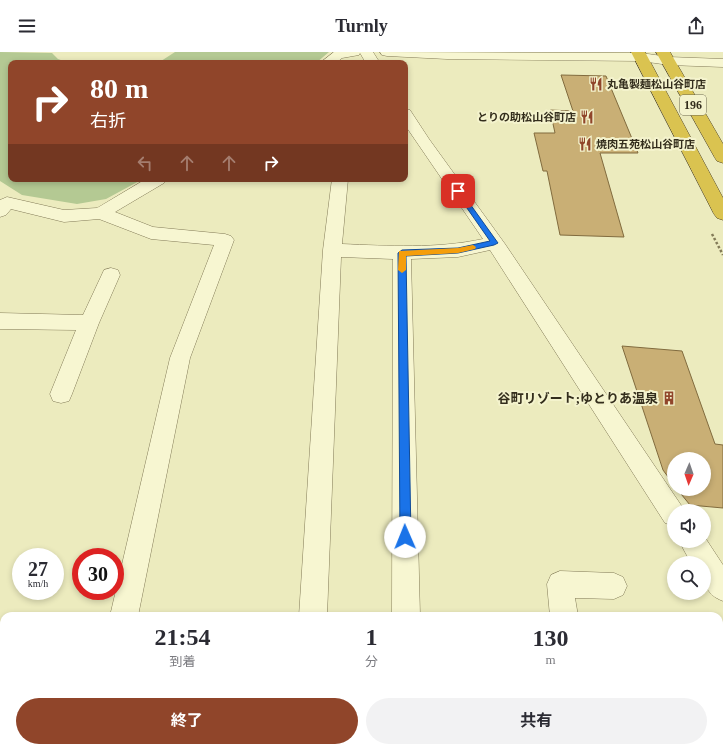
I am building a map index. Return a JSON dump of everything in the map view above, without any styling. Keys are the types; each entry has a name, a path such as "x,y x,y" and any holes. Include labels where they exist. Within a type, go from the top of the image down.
{"highway":[{"name":"196","path":"640,54 723,214"},
{"name":"196","path":"666,57 723,158"}],"street":[{"path":"331,60 338,55 354,52"},
{"path":"387,52 640,54 723,63"},
{"path":"408,124 413,142 494,243 667,504"},
{"path":"2,204 64,216 101,213 153,182"},
{"path":"313,612 332,250 340,182"},
{"path":"101,213 151,233 225,240 180,358 125,612"},
{"path":"332,250 402,253 458,251 494,243"},
{"path":"402,253 406,612"},
{"path":"61,394 89,324 111,275"},
{"path":"0,321 89,324"},
{"path":"697,548 723,588"},
{"path":"564,612 560,584 614,586"}],"green space":[{"path":"0,52 52,53 61,60 8,60 8,182 137,182 106,199 77,204 22,195 0,181"},
{"path":"175,52 329,52 320,60 163,60"}],"building":[{"path":"561,75 606,76 638,153 600,153 624,237 560,235 547,171 543,171 534,133 555,133 550,110 573,111"},
{"name":"谷町リゾート;ゆとりあ温泉","path":"622,346 682,351 715,444 723,445 723,508 711,507 711,504 689,504 683,496 711,496 711,452 667,452 667,475 663,470"}],"slow traffic":[{"path":"402,270 402,253 458,251 473,247"}],"place":[{"name":"丸亀製麺松山谷町店","path":"596,84"},
{"name":"とりの助松山谷町店","path":"587,117"},
{"name":"焼肉五苑松山谷町店","path":"585,144"},
{"name":"谷町リゾート;ゆとりあ温泉","path":"669,398"}],"route":[{"path":"405,537 402,253 458,251 494,243 458,191"}]}
